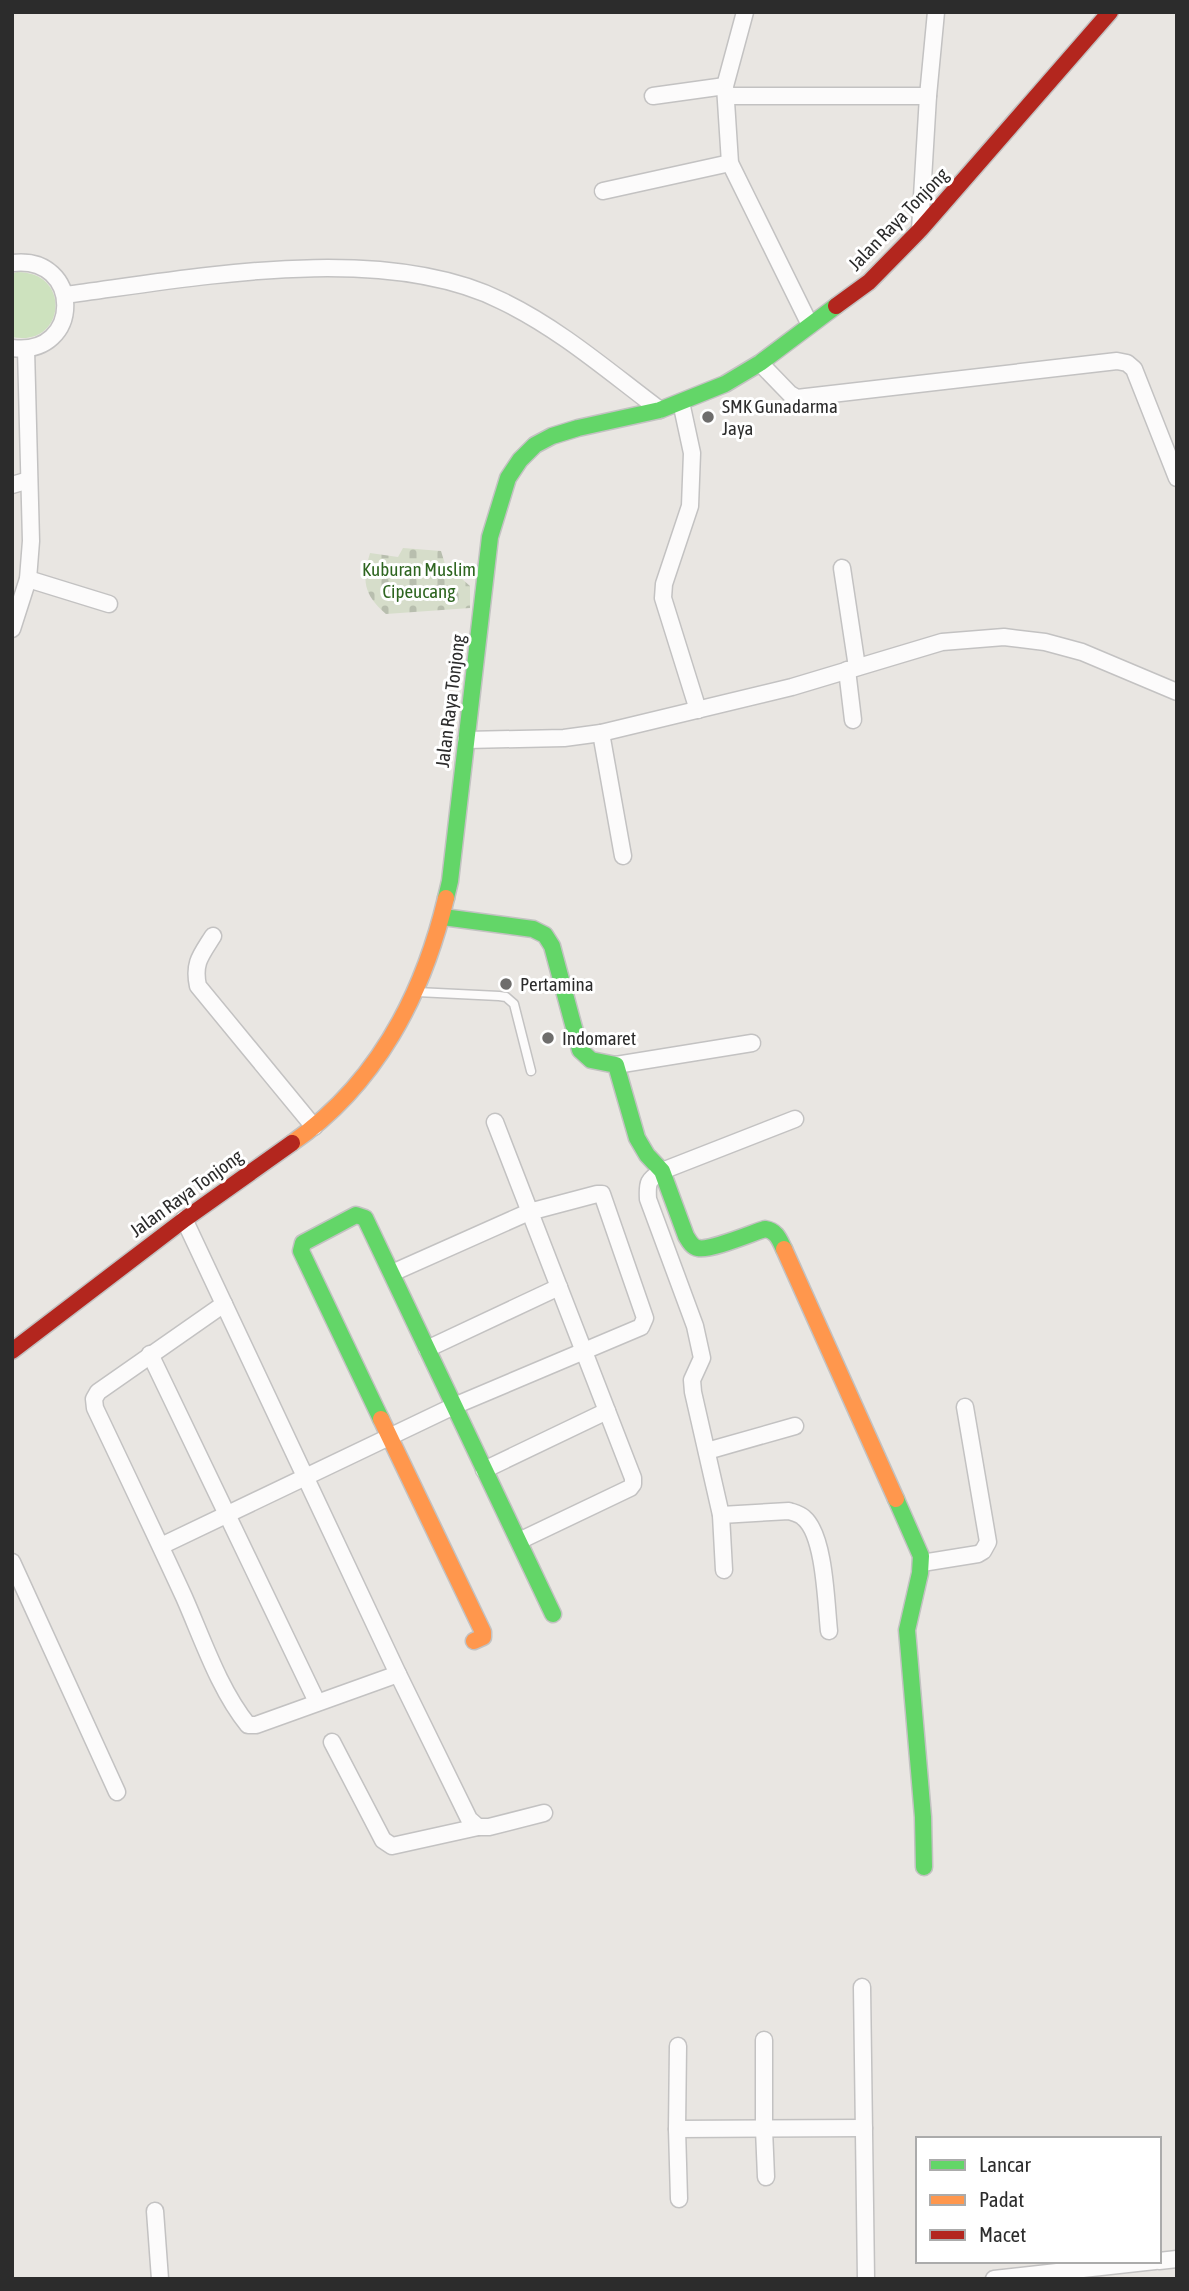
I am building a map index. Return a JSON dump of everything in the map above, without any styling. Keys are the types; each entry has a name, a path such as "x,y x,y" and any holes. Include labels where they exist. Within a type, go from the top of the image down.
{"street":[{"path":"745,12 725,91 730,163 810,325"},
{"path":"920,230 936,12"},
{"name":"Jalan Raya Tonjong","path":"12,1351 184,1219 314,1127 356,1086 379,1060 395,1036 417,992 443,917 450,881 490,537 508,478 520,460 535,445 552,436 660,410 725,384 760,363 869,282 920,230 1110,12"},
{"path":"653,96 725,91 928,96"},
{"path":"603,191 730,163"},
{"path":"12,263 37,264 50,271 65,295 66,310 62,325 41,345 19,348 30,480 31,541 28,579 12,628"},
{"path":"65,295 219,275 285,270 355,269 411,274 459,284 499,299 544,323 660,410"},
{"path":"760,363 797,398 1117,361 1128,363 1134,369 1177,478"},
{"path":"681,402 692,453 690,506 663,584 663,598 698,710"},
{"path":"12,485 30,480"},
{"path":"842,568 852,668 852,720"},
{"path":"28,579 109,604"},
{"path":"466,740 564,738 601,733 792,687 942,642 1004,637 1045,642 1082,652 1177,692"},
{"path":"601,733 622,856"},
{"path":"443,917 533,929 545,935 552,946 580,1050 594,1062 616,1065 752,1043"},
{"path":"213,936 197,961 195,973 198,986 314,1127"},
{"path":"616,1065 637,1138 647,1155 663,1171 685,1236 691,1244 699,1248 709,1247 765,1229 772,1230 778,1236 919,1548 922,1563 907,1630 923,1817 924,1867"},
{"path":"724,1570 721,1515 693,1392 692,1380 702,1358 695,1326 649,1199 648,1187 650,1179 663,1171 795,1119"},
{"path":"495,1122 585,1352 633,1484 519,1541"},
{"path":"161,1546 454,1406 641,1327 645,1318 604,1197 597,1194 529,1212 392,1273"},
{"path":"474,1641 483,1637 483,1632 301,1247 303,1243 361,1215 365,1218 392,1273 553,1614"},
{"path":"184,1219 398,1674 469,1819 478,1827"},
{"path":"427,1349 559,1287"},
{"path":"224,1304 150,1354 98,1392 94,1399 95,1408 161,1546 218,1675 248,1726 398,1674"},
{"path":"150,1354 317,1702"},
{"path":"922,1563 978,1554 988,1542 965,1407"},
{"path":"484,1470 607,1411"},
{"path":"707,1451 795,1426"},
{"path":"721,1515 789,1511 806,1519 819,1550 829,1631"},
{"path":"12,1562 117,1791"},
{"path":"332,1742 383,1840 392,1846 544,1813"},
{"path":"862,1987 866,2279"},
{"path":"764,2040 766,2178"},
{"path":"678,2046 679,2199"},
{"path":"677,2129 864,2128"},
{"path":"155,2211 160,2279"},
{"path":"994,2279 1139,2263"}],"lane":[{"path":"417,992 499,996 510,1000 514,1004 531,1072"}],"green space":[{"path":"17,272 35,275 47,284 54,295 52,321 43,331 30,337 12,337 12,274"},
{"name":"Kuburan Muslim Cipeucang","path":"403,548 441,551 445,564 470,586 470,608 386,614 378,607 366,586 370,553 398,557"}],"traffic: fast":[{"path":"446,898 490,537 508,478 520,460 535,445 552,436 660,410 725,384 760,363 836,306"},
{"path":"443,917 533,929 545,935 552,946 580,1050 591,1060 616,1065 637,1138 647,1155 662,1171 686,1236 692,1245 698,1248 712,1247 765,1229 775,1234 784,1249"},
{"path":"381,1419 301,1251 303,1243 356,1215 365,1218 553,1614"},
{"path":"896,1499 921,1556 920,1573 907,1630 923,1817 924,1867"}],"traffic: slow":[{"path":"292,1143 322,1120 348,1094 372,1066 392,1035 424,969 446,898"},
{"path":"784,1249 896,1499"},
{"path":"381,1419 483,1632 483,1637 474,1641"}],"traffic: jam":[{"path":"836,306 869,282 920,230 1110,12"},
{"path":"12,1351 185,1219 292,1143"}],"place":[{"name":"SMK Gunadarma Jaya","path":"708,417"},
{"name":"Pertamina","path":"506,984"},
{"name":"Indomaret","path":"548,1038"}]}
